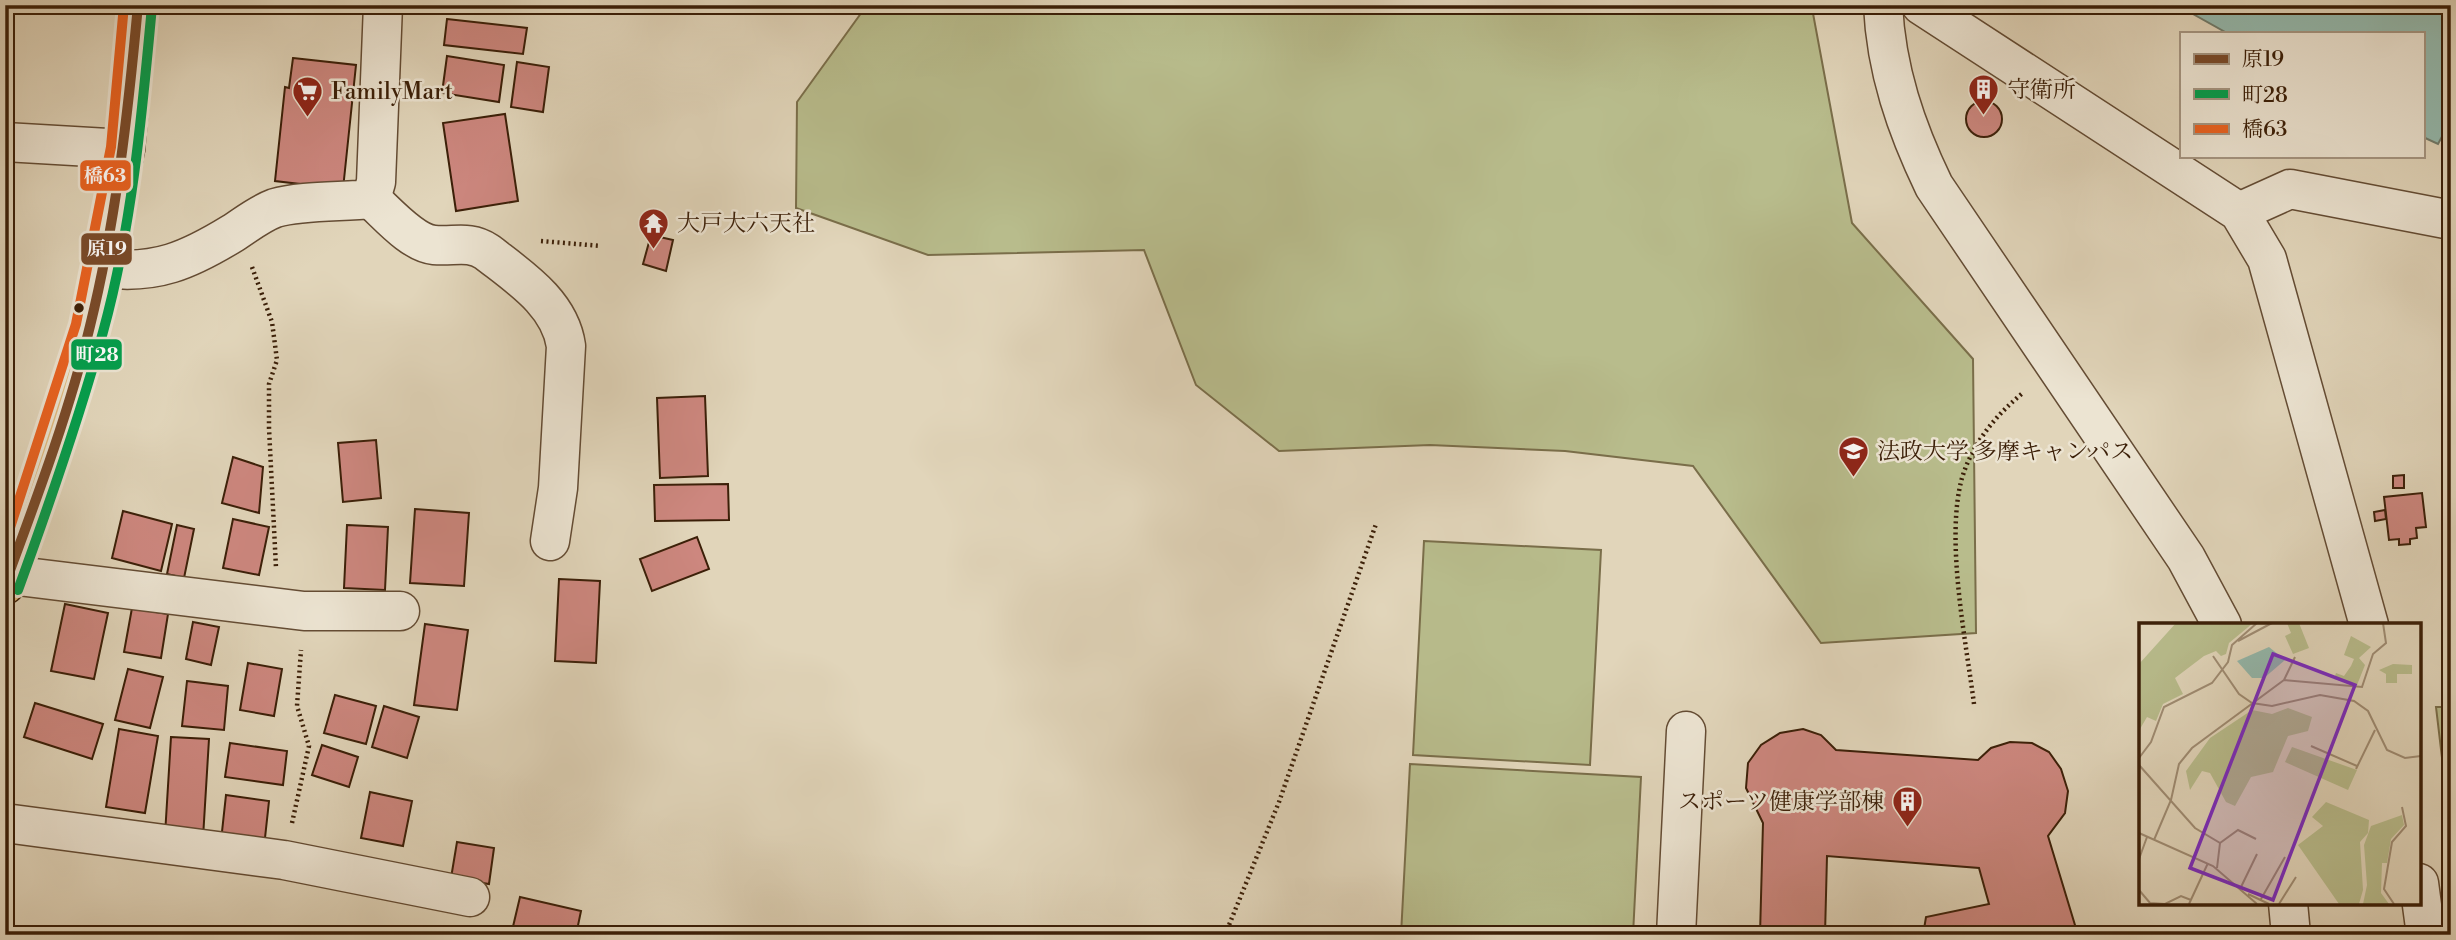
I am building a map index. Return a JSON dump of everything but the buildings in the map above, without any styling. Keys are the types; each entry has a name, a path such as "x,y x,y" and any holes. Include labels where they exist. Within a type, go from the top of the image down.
{"main road":[{"path":"8,580 69,397 103,268 125,149 138,5"}],"street":[{"path":"371,199 376,182 383,5"},
{"path":"1883,5 1885,45 1899,103 1914,146 1934,187 2186,558 2221,623"},
{"path":"1921,5 2239,212 2266,259 2368,623"},
{"path":"5,142 125,149"},
{"path":"2239,212 2290,189 2451,220"},
{"path":"103,268 130,272 157,268 196,254 235,232 254,217 277,208 371,199 416,237 431,245 464,243 488,251 550,306 562,325 566,346 558,488 550,541"},
{"path":"8,580 291,609 400,611"},
{"path":"1676,935 1686,731"},
{"path":"5,823 284,860 470,897"},
{"path":"2421,898 2426,935"},
{"path":"2288,905 2291,935"}],"path":[{"path":"235,232 268,310 277,360 269,384 269,428 291,609 297,706 309,746 284,860"},
{"path":"1974,704 1958,569 1957,528 1962,479 1982,434 2002,410 2028,390"},
{"path":"1225,935 1279,802 1376,524"}],"green space":[{"path":"867,5 1809,5 1812,8 1852,223 1973,359 1976,633 1821,643 1693,466 1565,451 1430,445 1279,451 1196,385 1144,250 928,255 796,208 797,102"},
{"path":"1424,541 1601,550 1590,765 1413,755"},
{"path":"2436,707 2451,707 2451,834"},
{"path":"1410,764 1641,777 1633,935 1401,935"}],"water":[{"path":"2177,5 2451,5 2451,120 2438,144 2424,137 2424,32 2225,32"}],"transit line":[{"name":"橋63","path":"5,543 76,324 111,147 124,5"},
{"name":"原19","path":"5,584 62,424 82,359 99,286 120,167 138,5"},
{"name":"町28","path":"18,590 74,429 113,292 135,170 152,6"}],"place":[{"name":"守衛所","path":"1984,117"},
{"name":"FamilyMart","path":"308,119"},
{"name":"大戸大六天社","path":"654,251"},
{"name":"法政大学 多摩キャンパス","path":"1854,479"},
{"name":"スポーツ健康学部棟","path":"1907,829"}]}
